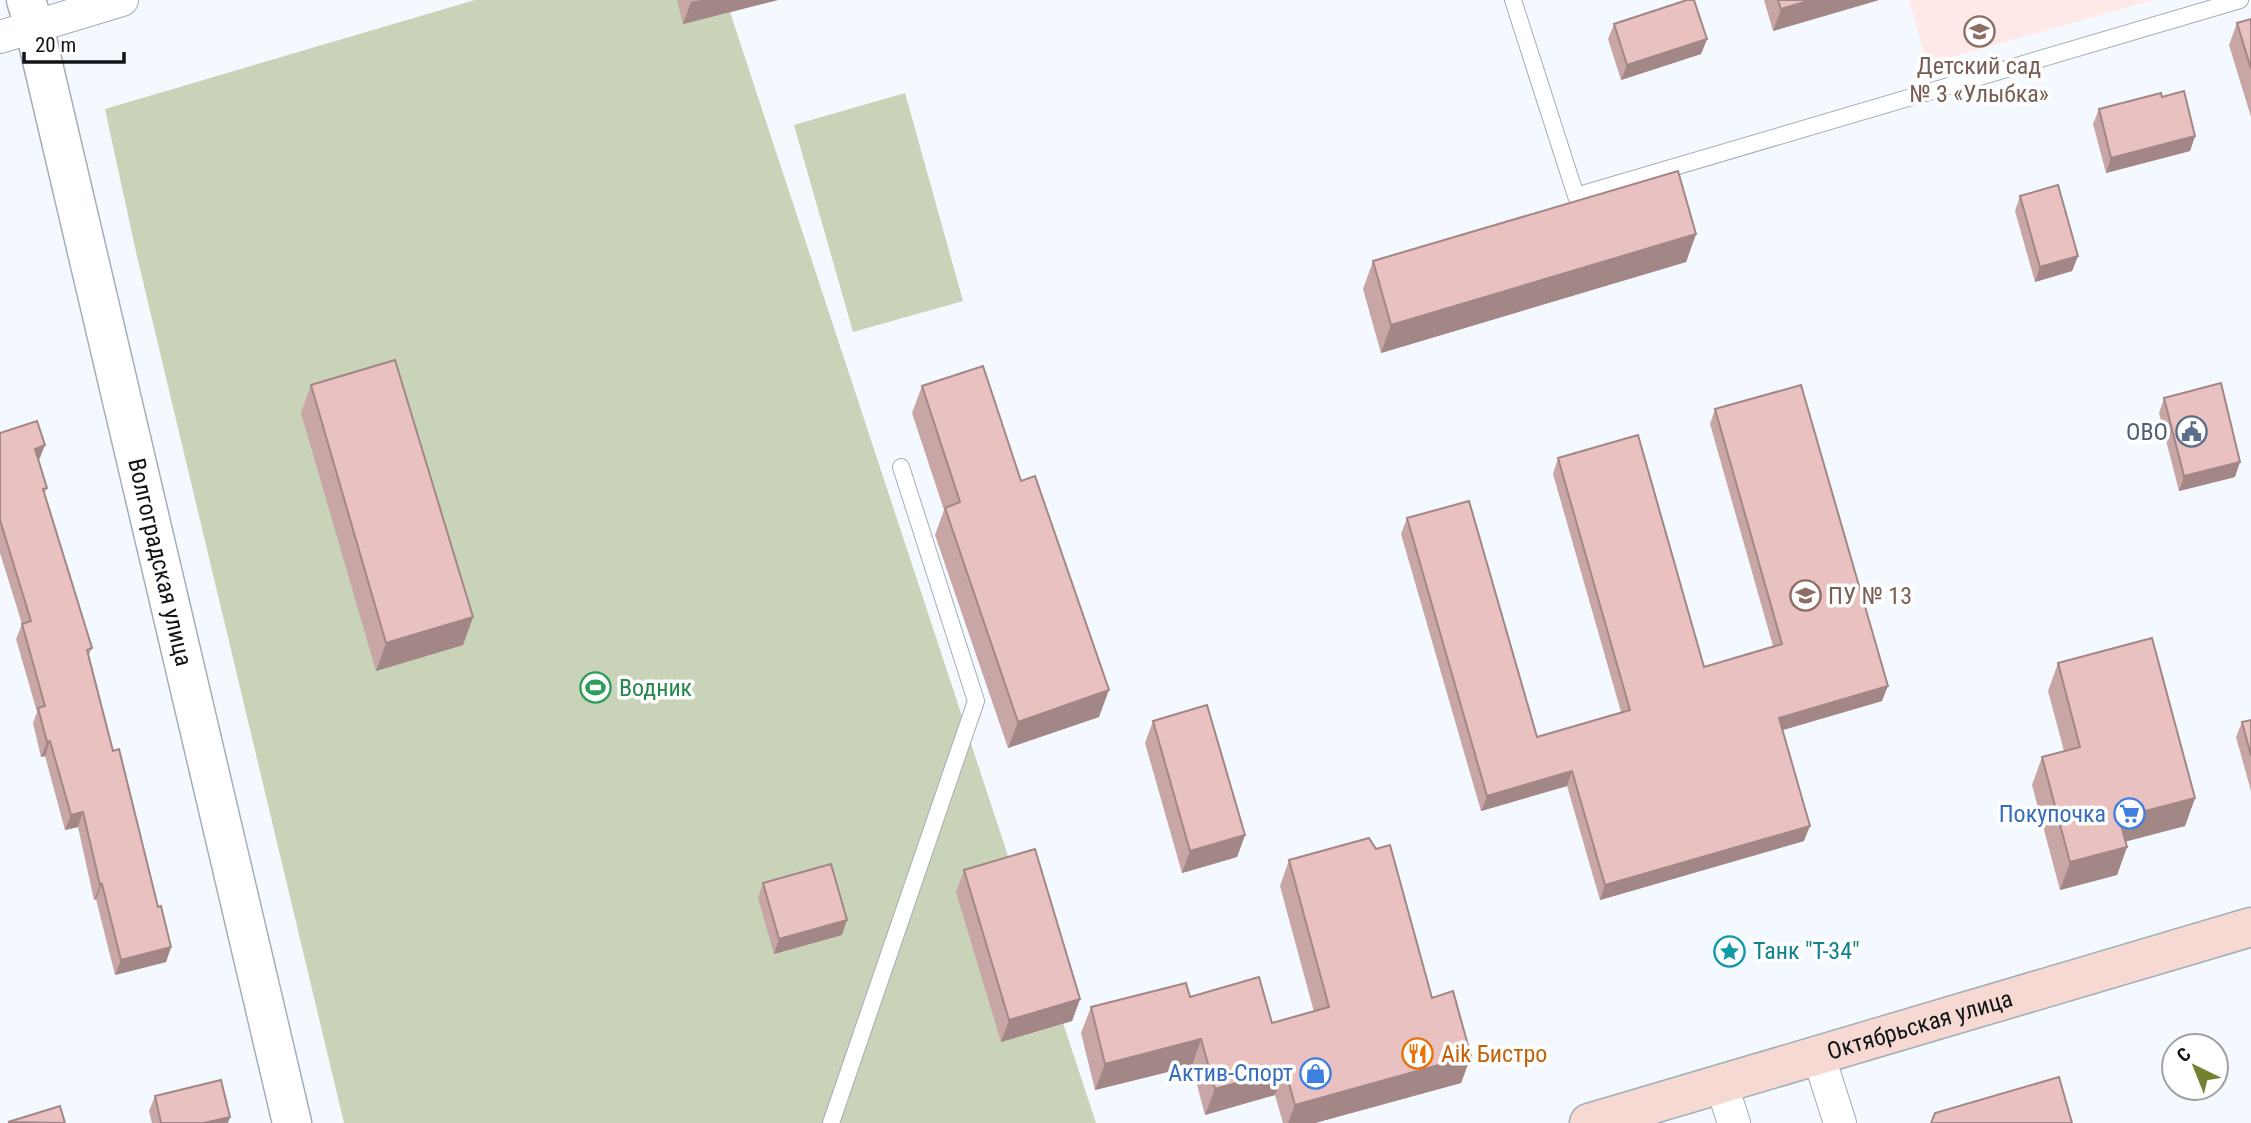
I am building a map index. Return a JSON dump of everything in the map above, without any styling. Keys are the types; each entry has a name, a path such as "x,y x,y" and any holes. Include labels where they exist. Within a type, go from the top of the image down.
{"main road":[{"name":"Октябрьская улица","path":"1589,1123 2251,927"}],"street":[{"path":"20,21 122,0"},
{"name":"Волгоградская улица","path":"20,21 292,1123"},
{"path":"1818,1054 1840,1123"},
{"path":"1721,1083 1734,1123"}],"lane":[{"path":"1513,0 1576,196 2240,0"},
{"path":"831,1123 976,701 901,467"}],"shaded area":[{"name":"Детский сад № 3 «Улыбка»","path":"1909,0 2154,0 1927,64"}],"green space":[{"name":"Водник","path":"475,0 726,0 1096,1123 344,1123 136,252 105,109"},
{"path":"905,93 963,301 853,332 794,125"}],"building":[{"path":"1694,0 1707,39 1627,65 1614,24"},
{"path":"1778,0 1811,0 1781,9"},
{"path":"2251,19 2251,69 2237,23"},
{"path":"2184,91 2195,136 2111,158 2099,109 2161,93 2162,97"},
{"path":"1678,171 1696,234 1391,325 1373,261"},
{"path":"2058,185 2078,256 2040,267 2020,196"},
{"path":"395,360 473,617 386,643 311,385"},
{"path":"983,366 1021,481 1035,476 1109,690 1018,722 945,508 960,502 922,386"},
{"path":"2221,383 2240,462 2184,476 2164,398"},
{"name":"ПУ № 13","path":"1801,385 1888,686 1779,718 1810,826 1605,885 1572,771 1487,796 1407,518 1469,501 1537,737 1630,710 1558,458 1638,435 1704,667 1782,644 1715,409"},
{"path":"37,421 45,445 35,449 47,488 43,489 92,648 87,650 113,751 119,749 158,907 161,906 171,947 121,960 83,812 71,815 50,741 47,742 38,708 45,706 22,624 31,621 0,520 0,433"},
{"path":"2152,638 2195,798 2119,818 2127,847 2070,862 2042,757 2080,747 2058,663"},
{"path":"1207,705 1245,835 1190,851 1153,721"},
{"path":"2251,720 2251,756 2242,722"},
{"path":"1369,838 1376,849 1390,845 1432,998 1453,991 1471,1056 1295,1105 1285,1069 1215,1089 1201,1039 1105,1064 1091,1007 1186,983 1190,997 1259,977 1272,1023 1329,1007 1289,860"},
{"path":"1035,849 1080,999 1009,1020 964,870"},
{"path":"831,864 847,920 779,939 763,883"},
{"path":"2059,1077 2072,1123 1931,1123 1935,1113"},
{"path":"221,1080 230,1117 204,1123 161,1123 155,1096"},
{"path":"60,1106 65,1123 8,1122"}],"place":[{"name":"Детский сад № 3 «Улыбка»","path":"1979,32"},
{"name":"ОВО","path":"2191,432"},
{"name":"ПУ № 13","path":"1805,596"},
{"name":"Водник","path":"596,688"},
{"name":"Покупочка","path":"2129,814"},
{"name":"Танк \"Т-34\"","path":"1730,951"},
{"name":"Aik Бистро","path":"1418,1054"},
{"name":"Актив-Спорт","path":"1316,1073"}]}
